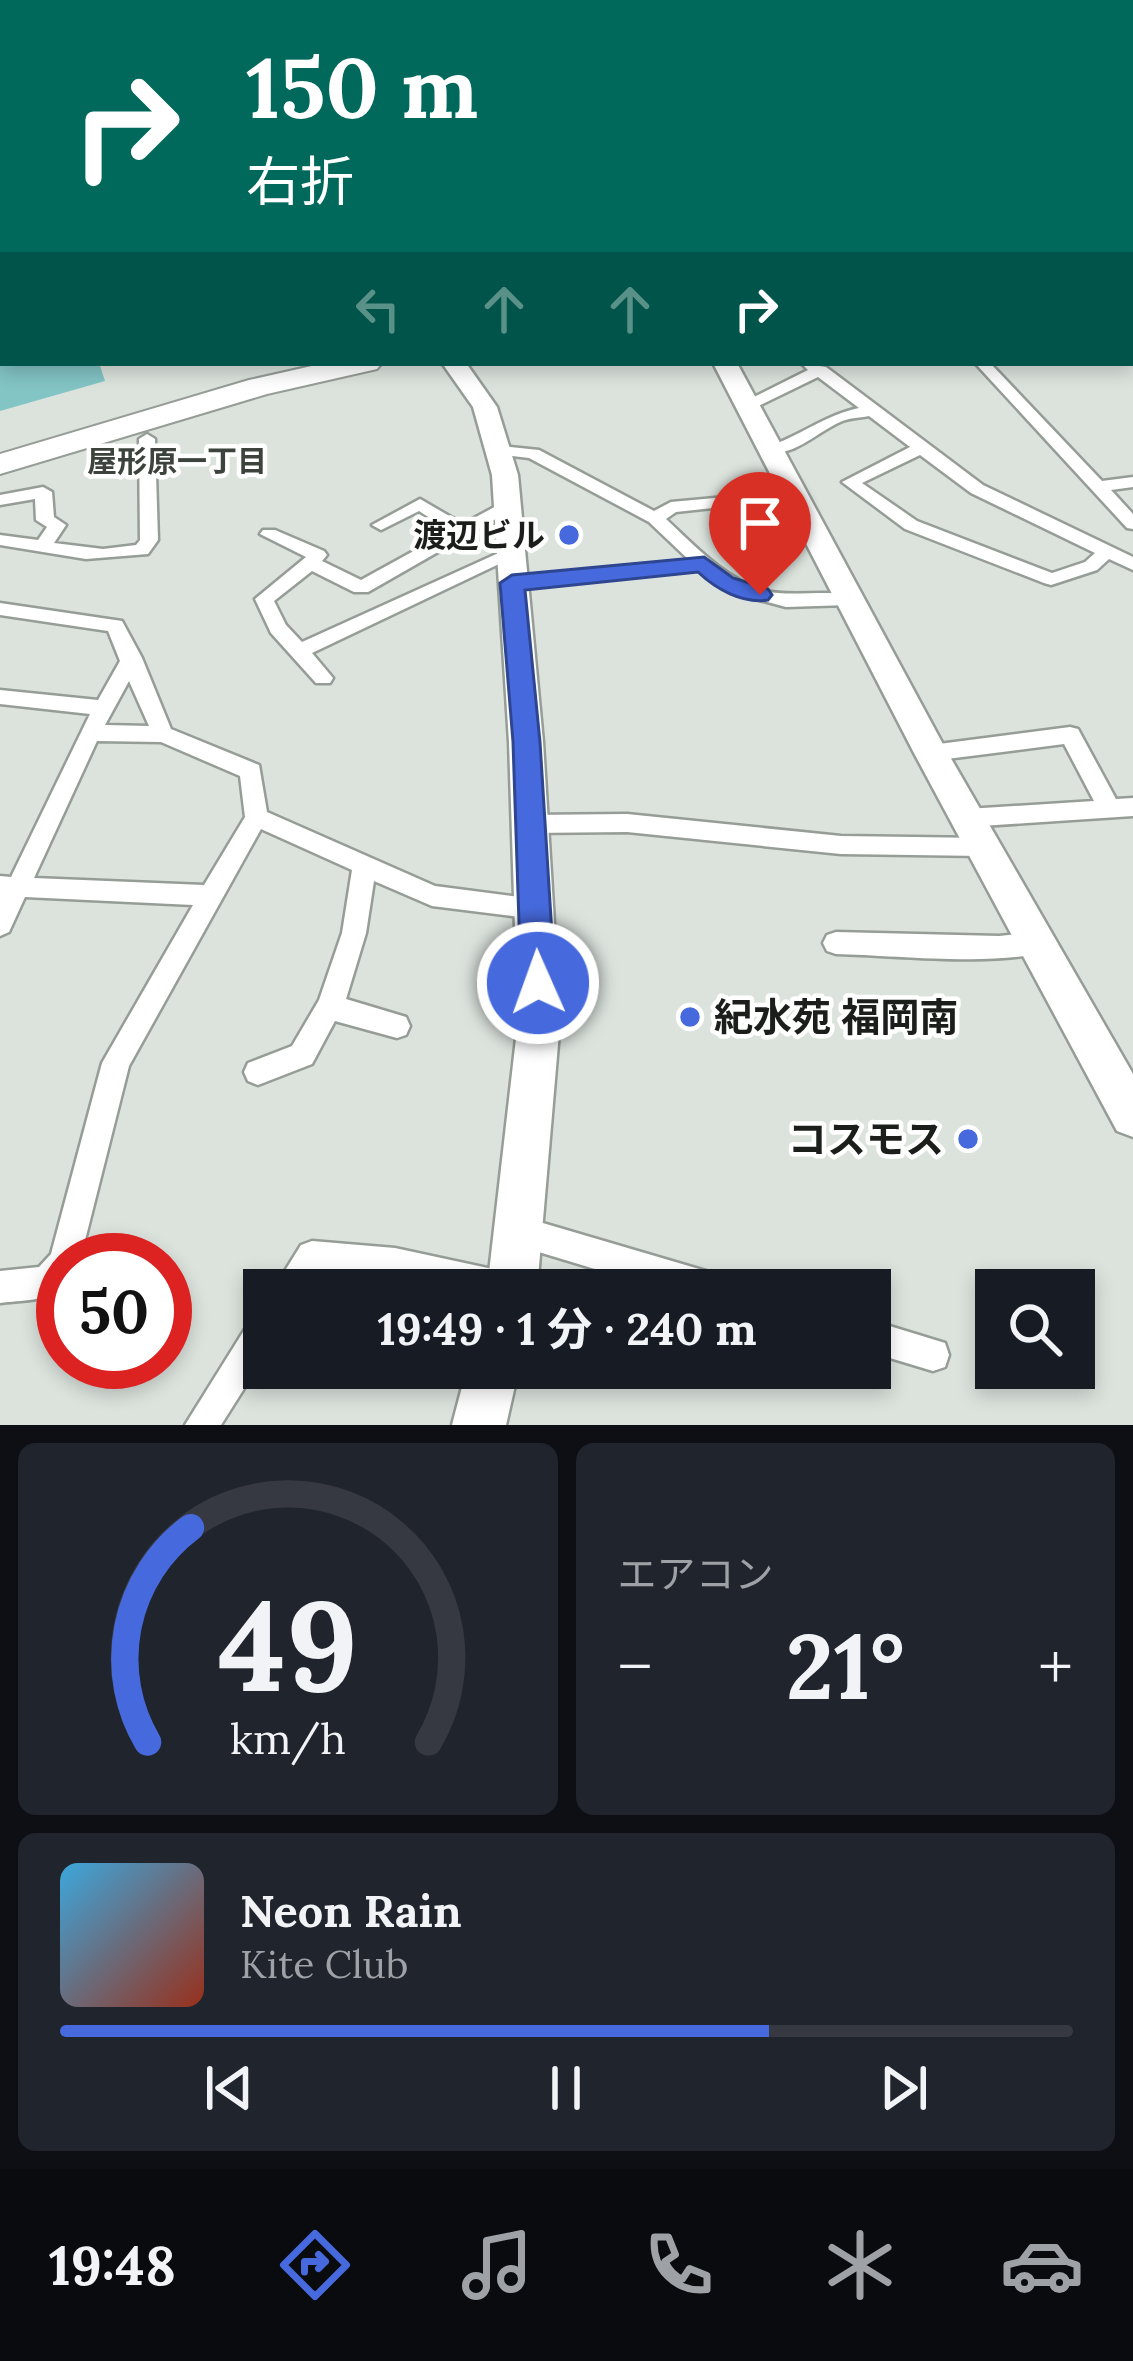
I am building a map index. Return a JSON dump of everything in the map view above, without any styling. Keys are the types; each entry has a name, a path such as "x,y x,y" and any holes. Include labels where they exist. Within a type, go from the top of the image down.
{"highway":[{"path":"0,440 268,366"},
{"path":"0,459 134,415 330,366"},
{"path":"0,459 240,392 354,366"}],"main road":[{"path":"456,366 485,407 501,451 530,824 539,1021 514,1269"},
{"path":"726,366 931,753 1133,1117"},
{"path":"479,1425 488,1389"}],"street":[{"path":"747,406 815,366 977,489 1133,564"},
{"path":"985,366 1133,524"},
{"path":"773,450 800,441 837,417 875,410"},
{"path":"0,540 110,556 142,550 149,540 147,439"},
{"path":"923,447 850,482 911,525 1051,579 1091,566 1107,551"},
{"path":"501,451 533,452 656,518 724,583 795,606 849,599"},
{"path":"1099,487 1133,482"},
{"path":"0,500 43,492 45,520 57,526 41,549"},
{"path":"656,518 671,507 795,494"},
{"path":"381,525 420,504 463,532"},
{"path":"311,563 361,588 506,508"},
{"path":"269,534 318,556 264,599 278,628 323,678"},
{"path":"300,651 511,569 704,564"},
{"path":"0,608 116,626 163,734"},
{"path":"0,926 8,887 132,658"},
{"path":"0,698 103,708"},
{"path":"72,1233 116,1063 256,817 251,771 163,734 90,733"},
{"path":"530,824 628,823 841,845 975,833 1121,807 1070,735 931,753"},
{"path":"256,817 432,896 535,909"},
{"path":"258,1072 302,1055 331,1004 355,933 364,867"},
{"path":"8,887 213,896"},
{"path":"836,944 999,947 1037,943"},
{"path":"331,1004 346,1014 397,1026"},
{"path":"519,1231 646,1269"},
{"path":"303,1269 312,1256 422,1269"},
{"path":"0,1287 36,1283"},
{"path":"891,1342 933,1354"},
{"path":"202,1425 243,1360"}],"water":[{"path":"0,366 100,366 105,381 0,411"}],"place":[{"name":"渡辺ビル","path":"569,535"},
{"name":"紀水苑 福岡南","path":"690,1017"},
{"name":"コスモス","path":"968,1139"}],"district":[{"name":"屋形原一丁目","path":"177,462"}],"route":[{"path":"538,983 526,742 512,583 704,564 724,583 760,595"}]}
